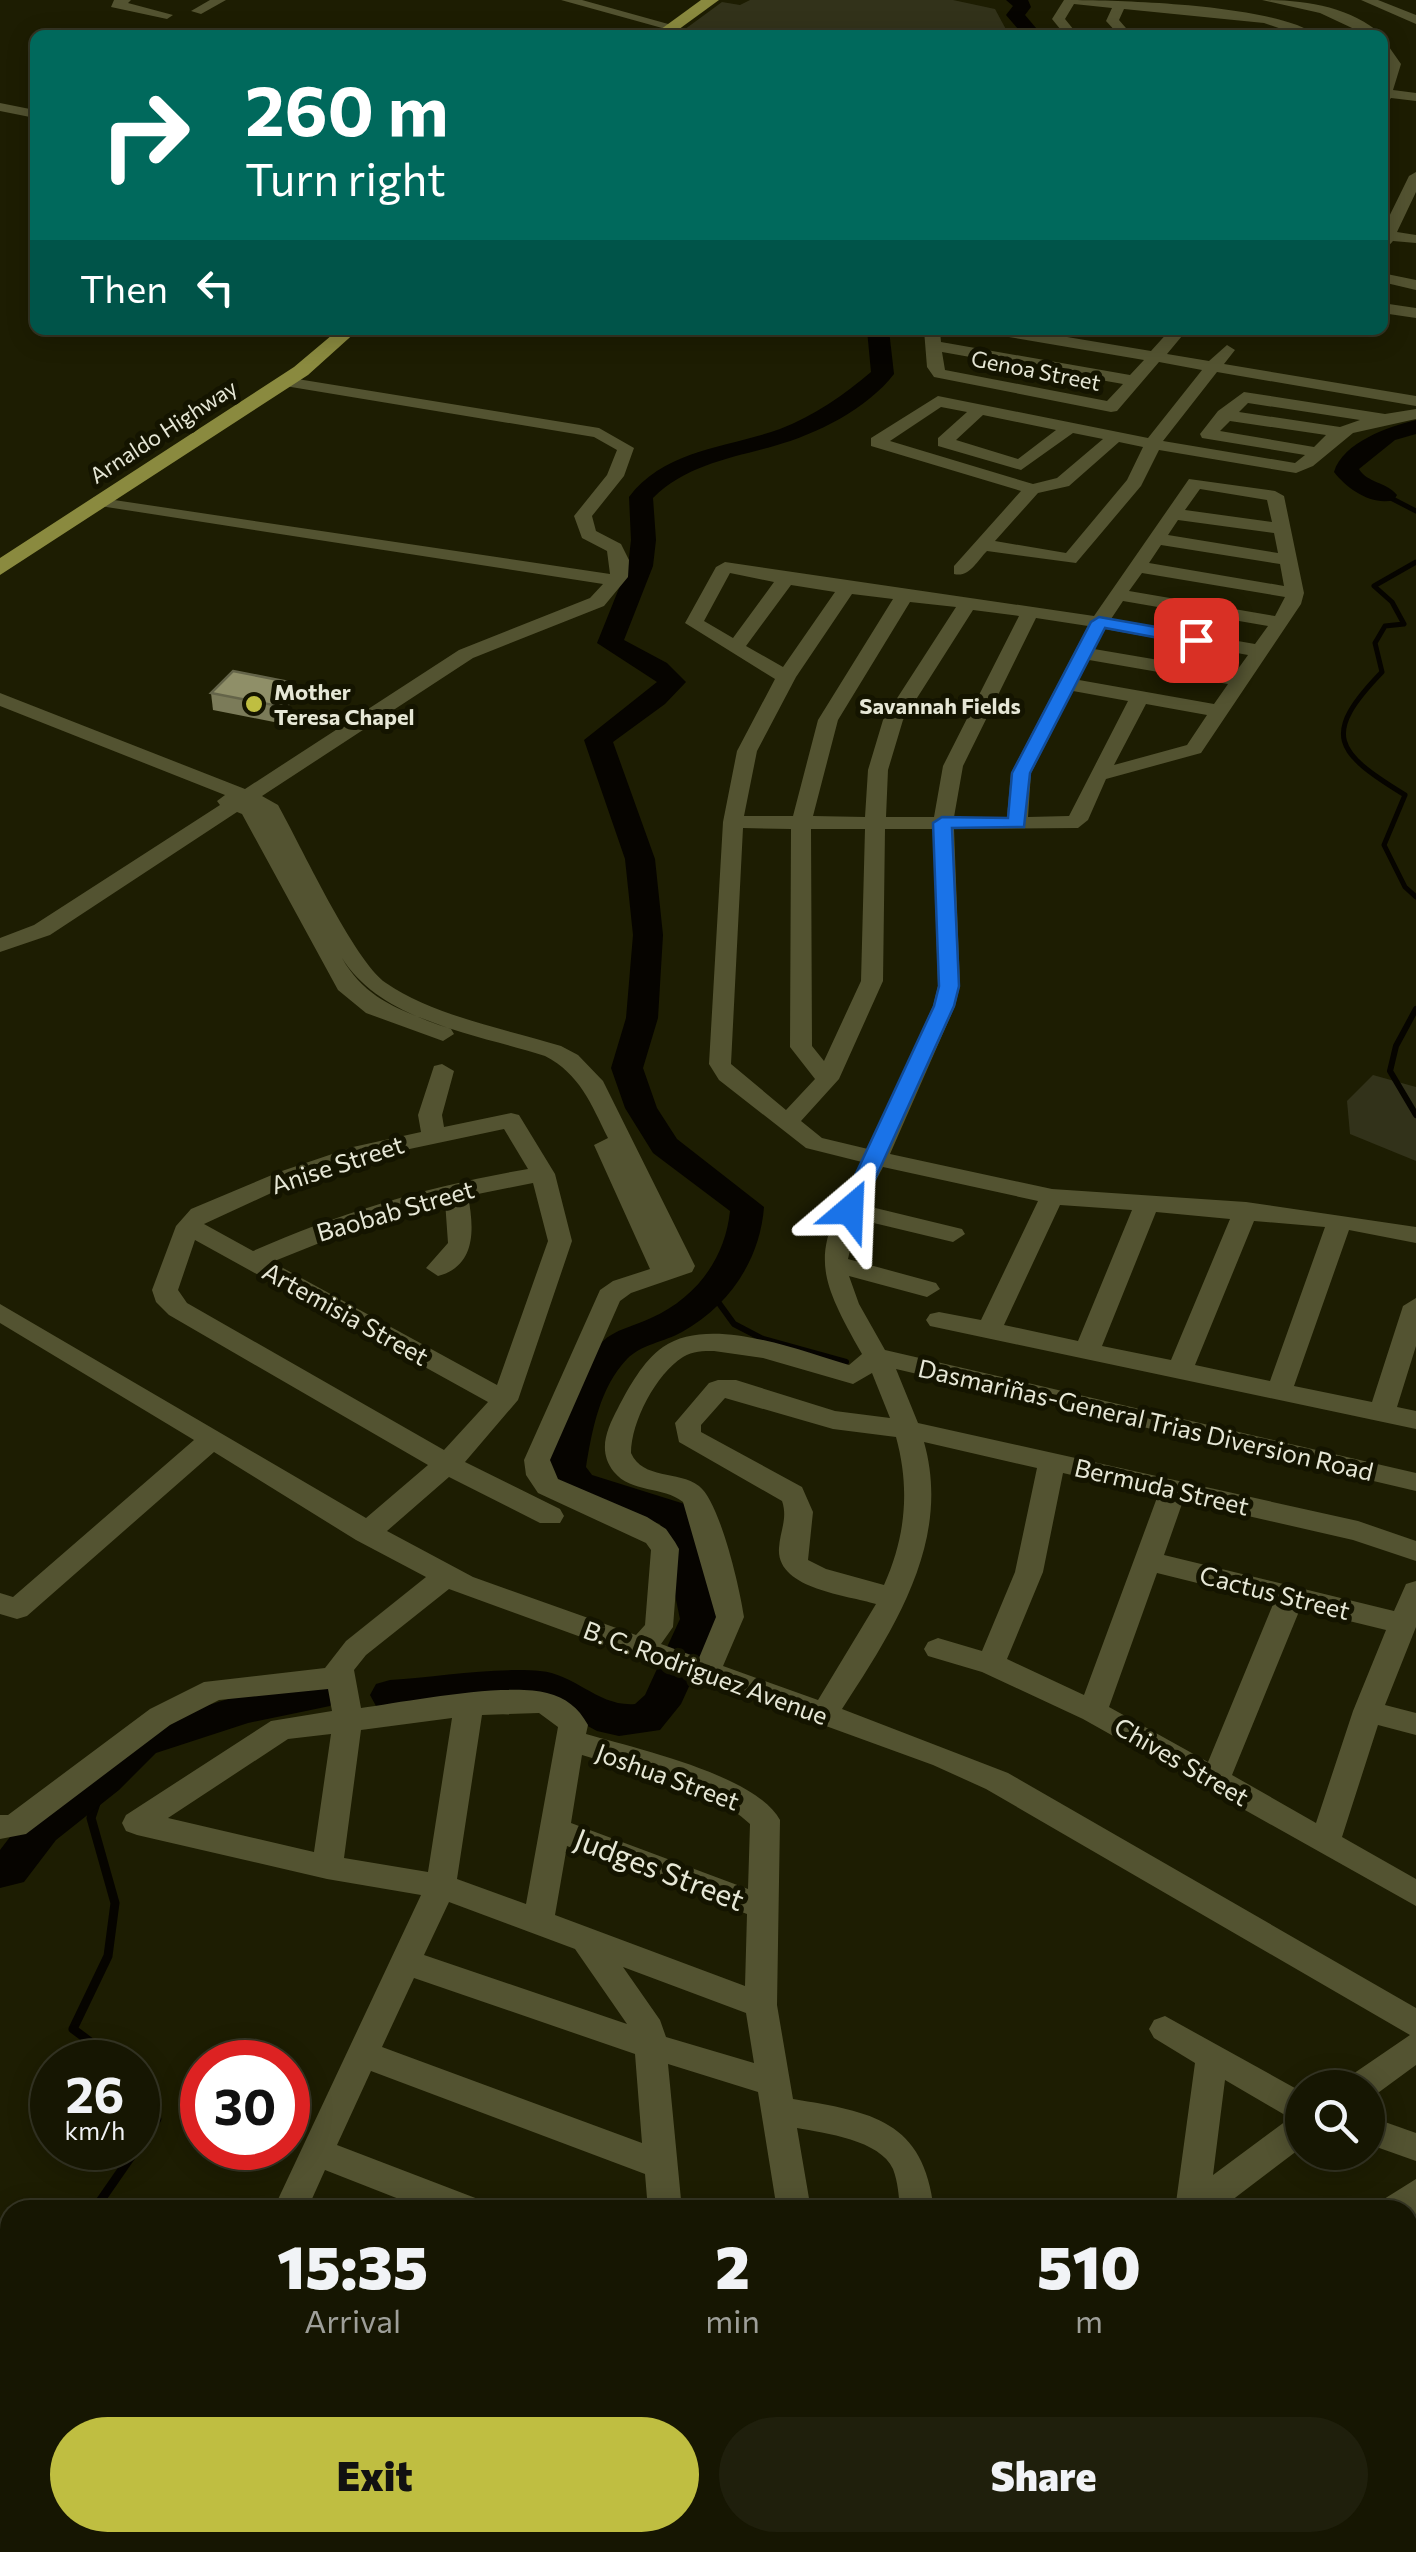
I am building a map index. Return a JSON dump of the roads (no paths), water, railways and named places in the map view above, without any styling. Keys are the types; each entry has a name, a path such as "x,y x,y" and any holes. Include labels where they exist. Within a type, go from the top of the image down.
{"main road":[{"path":"668,30 711,0"},
{"name":"Arnaldo Highway","path":"0,568 285,382 344,335"}],"street":[{"path":"125,0 115,4 167,15"},
{"path":"197,11 220,0"},
{"path":"567,0 664,30"},
{"path":"1068,30 1058,19 1070,0 1266,19 1297,30"},
{"path":"1268,0 1289,1 1356,21 1369,30"},
{"path":"1366,0 1416,20"},
{"path":"1394,9 1414,0"},
{"path":"1120,2 1112,21 1128,29"},
{"path":"1388,100 1416,97"},
{"path":"0,104 30,110"},
{"path":"1388,235 1412,196 1416,176"},
{"path":"1388,240 1416,238"},
{"path":"1388,279 1416,285"},
{"path":"1388,309 1416,313"},
{"path":"1046,335 1096,348 1408,400 1410,380"},
{"path":"1096,348 1108,335"},
{"path":"932,338 1134,381 1174,335"},
{"name":"Genoa Street","path":"932,338 940,374 1111,406 1134,381"},
{"path":"984,545 1070,559 1135,482 1161,428 1227,350"},
{"path":"1259,376 1271,356"},
{"path":"1304,383 1320,364"},
{"path":"1351,390 1364,374"},
{"path":"0,945 42,930 466,654 597,602 616,580 620,560 615,548 588,534 582,516 615,476 626,448 618,440 285,382"},
{"path":"1314,452 1208,434 1244,396 1389,419"},
{"path":"1115,437 1064,482 1032,489 877,442 931,402 1296,468 1305,466 1314,452 1341,432 1416,414"},
{"path":"980,409 944,442 1022,466 1070,428"},
{"path":"1224,416 1341,432"},
{"path":"1017,824 1021,773 1099,622 1199,481 1276,496 1295,593 1280,622 1194,749 1098,775"},
{"path":"960,570 1032,489"},
{"path":"100,502 616,580"},
{"path":"1176,514 1281,529"},
{"path":"1157,539 1288,560"},
{"path":"786,676 694,623 724,567 846,591 1031,610 1260,652"},
{"path":"1138,568 1295,593"},
{"path":"735,648 785,580"},
{"path":"846,591 786,676 746,751 733,822 720,1064 726,1075 814,1144 1052,1197 1246,1210 1340,1220 1416,1235"},
{"path":"827,1079 800,1047 802,824 828,720 905,596"},
{"path":"1118,596 1280,622"},
{"path":"787,1123 827,1079 872,981 878,770 894,720 969,602"},
{"path":"824,1714 893,1598 917,1514 919,1484 906,1430 840,1287 835,1264 839,1234 944,1006 949,986 942,823 953,766 1031,610"},
{"path":"1083,653 1240,680"},
{"path":"1067,684 1219,711"},
{"path":"733,822 1071,824 1078,820 1140,697"},
{"path":"0,698 243,801 321,945 346,986 362,1001 410,1024 550,1068 580,1090 674,1269 610,1296 537,1460 539,1474 548,1486 637,1524 656,1536 665,1549 659,1627 644,1651"},
{"path":"0,710 243,801"},
{"path":"433,1134 430,1115 442,1071"},
{"name":"Anise Street","path":"188,1226 208,1211 360,1152 511,1120 544,1174 560,1241 505,1400 446,1464 366,1533"},
{"name":"Baobab Street","path":"252,1261 340,1222 455,1190 544,1174"},
{"path":"438,1268 463,1240 455,1190"},
{"path":"989,1330 1052,1197"},
{"path":"1087,1351 1147,1204"},
{"path":"850,1210 953,1234"},
{"path":"1180,1370 1246,1210"},
{"path":"1279,1391 1340,1220"},
{"path":"188,1226 166,1284 165,1296 171,1302 446,1464 550,1516"},
{"name":"Artemisia Street","path":"188,1226 505,1400"},
{"path":"835,1264 926,1288"},
{"path":"1382,1412 1416,1306"},
{"name":"B. C. Rodriguez Avenue","path":"0,1312 366,1533 447,1576 997,1781 1416,2024"},
{"path":"939,1320 1416,1420"},
{"path":"702,1671 730,1616 729,1601 714,1561 707,1522 695,1496 682,1488 636,1476 622,1464 617,1450 622,1428 644,1385 661,1362 679,1348 703,1342 730,1343 853,1375 870,1346"},
{"name":"Dasmariñas-General Trias Diversion Road","path":"870,1346 1416,1482"},
{"name":"Bermuda Street","path":"893,1598 818,1577 796,1566 792,1552 801,1514 792,1494 695,1442 686,1430 712,1394 726,1388 833,1420 906,1430 1174,1489 1358,1531 1416,1551"},
{"path":"0,1604 17,1610 213,1438"},
{"path":"991,1664 1029,1572 1052,1462"},
{"path":"1094,1710 1174,1489"},
{"name":"Cactus Street","path":"1148,1561 1403,1624"},
{"path":"328,1867 348,1719 338,1677 344,1658 447,1576"},
{"path":"1325,1842 1368,1711 1416,1592"},
{"path":"1216,1780 1291,1596"},
{"name":"Chives Street","path":"938,1648 991,1664 1094,1710 1416,1894"},
{"path":"0,1826 15,1826 160,1717 214,1690 338,1677"},
{"path":"538,1922 573,1742 573,1725 568,1716 542,1702 469,1704 280,1729 136,1822 328,1867 441,1886 761,2005"},
{"path":"295,2200 441,1886 469,1704"},
{"path":"1368,1711 1416,1724"},
{"name":"Joshua Street","path":"573,1742 653,1766 761,1814 765,1827 762,1907"},
{"name":"Judges Street","path":"557,1830 762,1907"},
{"path":"762,1907 761,2005 793,2200"},
{"path":"586,1940 640,2012 652,2046 664,2200"},
{"path":"406,1962 652,2046 898,2147 908,2164 915,2200"},
{"path":"1165,2029 1285,2099"},
{"path":"1384,2070 1416,2047"},
{"path":"363,2054 662,2166"},
{"path":"1194,2200 1212,2058"},
{"path":"1206,2200 1285,2141"},
{"path":"317,2152 440,2200"}],"waterway":[{"path":"1015,0 1022,7 1015,15 1028,30"},
{"path":"390,1695 541,1686 562,1692 597,1716 619,1721 645,1719 661,1704 700,1619 677,1516 579,1484 567,1469 582,1405 605,1361 621,1345 687,1313 714,1289 741,1243 747,1207 665,1146 641,1108 627,1068 642,1018 648,935 640,859 598,740 673,682 658,669 610,643 641,566 641,497 656,482 691,462 790,433 850,400 883,374 879,335"},
{"path":"1385,495 1357,483 1346,472 1347,466 1387,435 1416,427"},
{"path":"1385,495 1416,511"},
{"path":"1416,562 1374,586 1392,602 1404,624 1385,626 1375,643 1382,672 1350,712 1344,727 1344,741 1351,754 1405,795 1384,845 1405,887 1416,897"},
{"path":"1416,1009 1396,1046 1390,1071 1416,1115"},
{"path":"713,1295 734,1324 763,1339 846,1362"},
{"path":"0,1871 9,1870 41,1828 104,1779 141,1742 247,1708 316,1695"},
{"path":"88,2040 73,2029 108,1956 115,1903 91,1818 104,1779"},
{"path":"101,2200 122,2170"}],"place":[{"name":"Mother Teresa Chapel","path":"254,704"}],"district":[{"name":"Savannah Fields","path":"940,705"}]}
